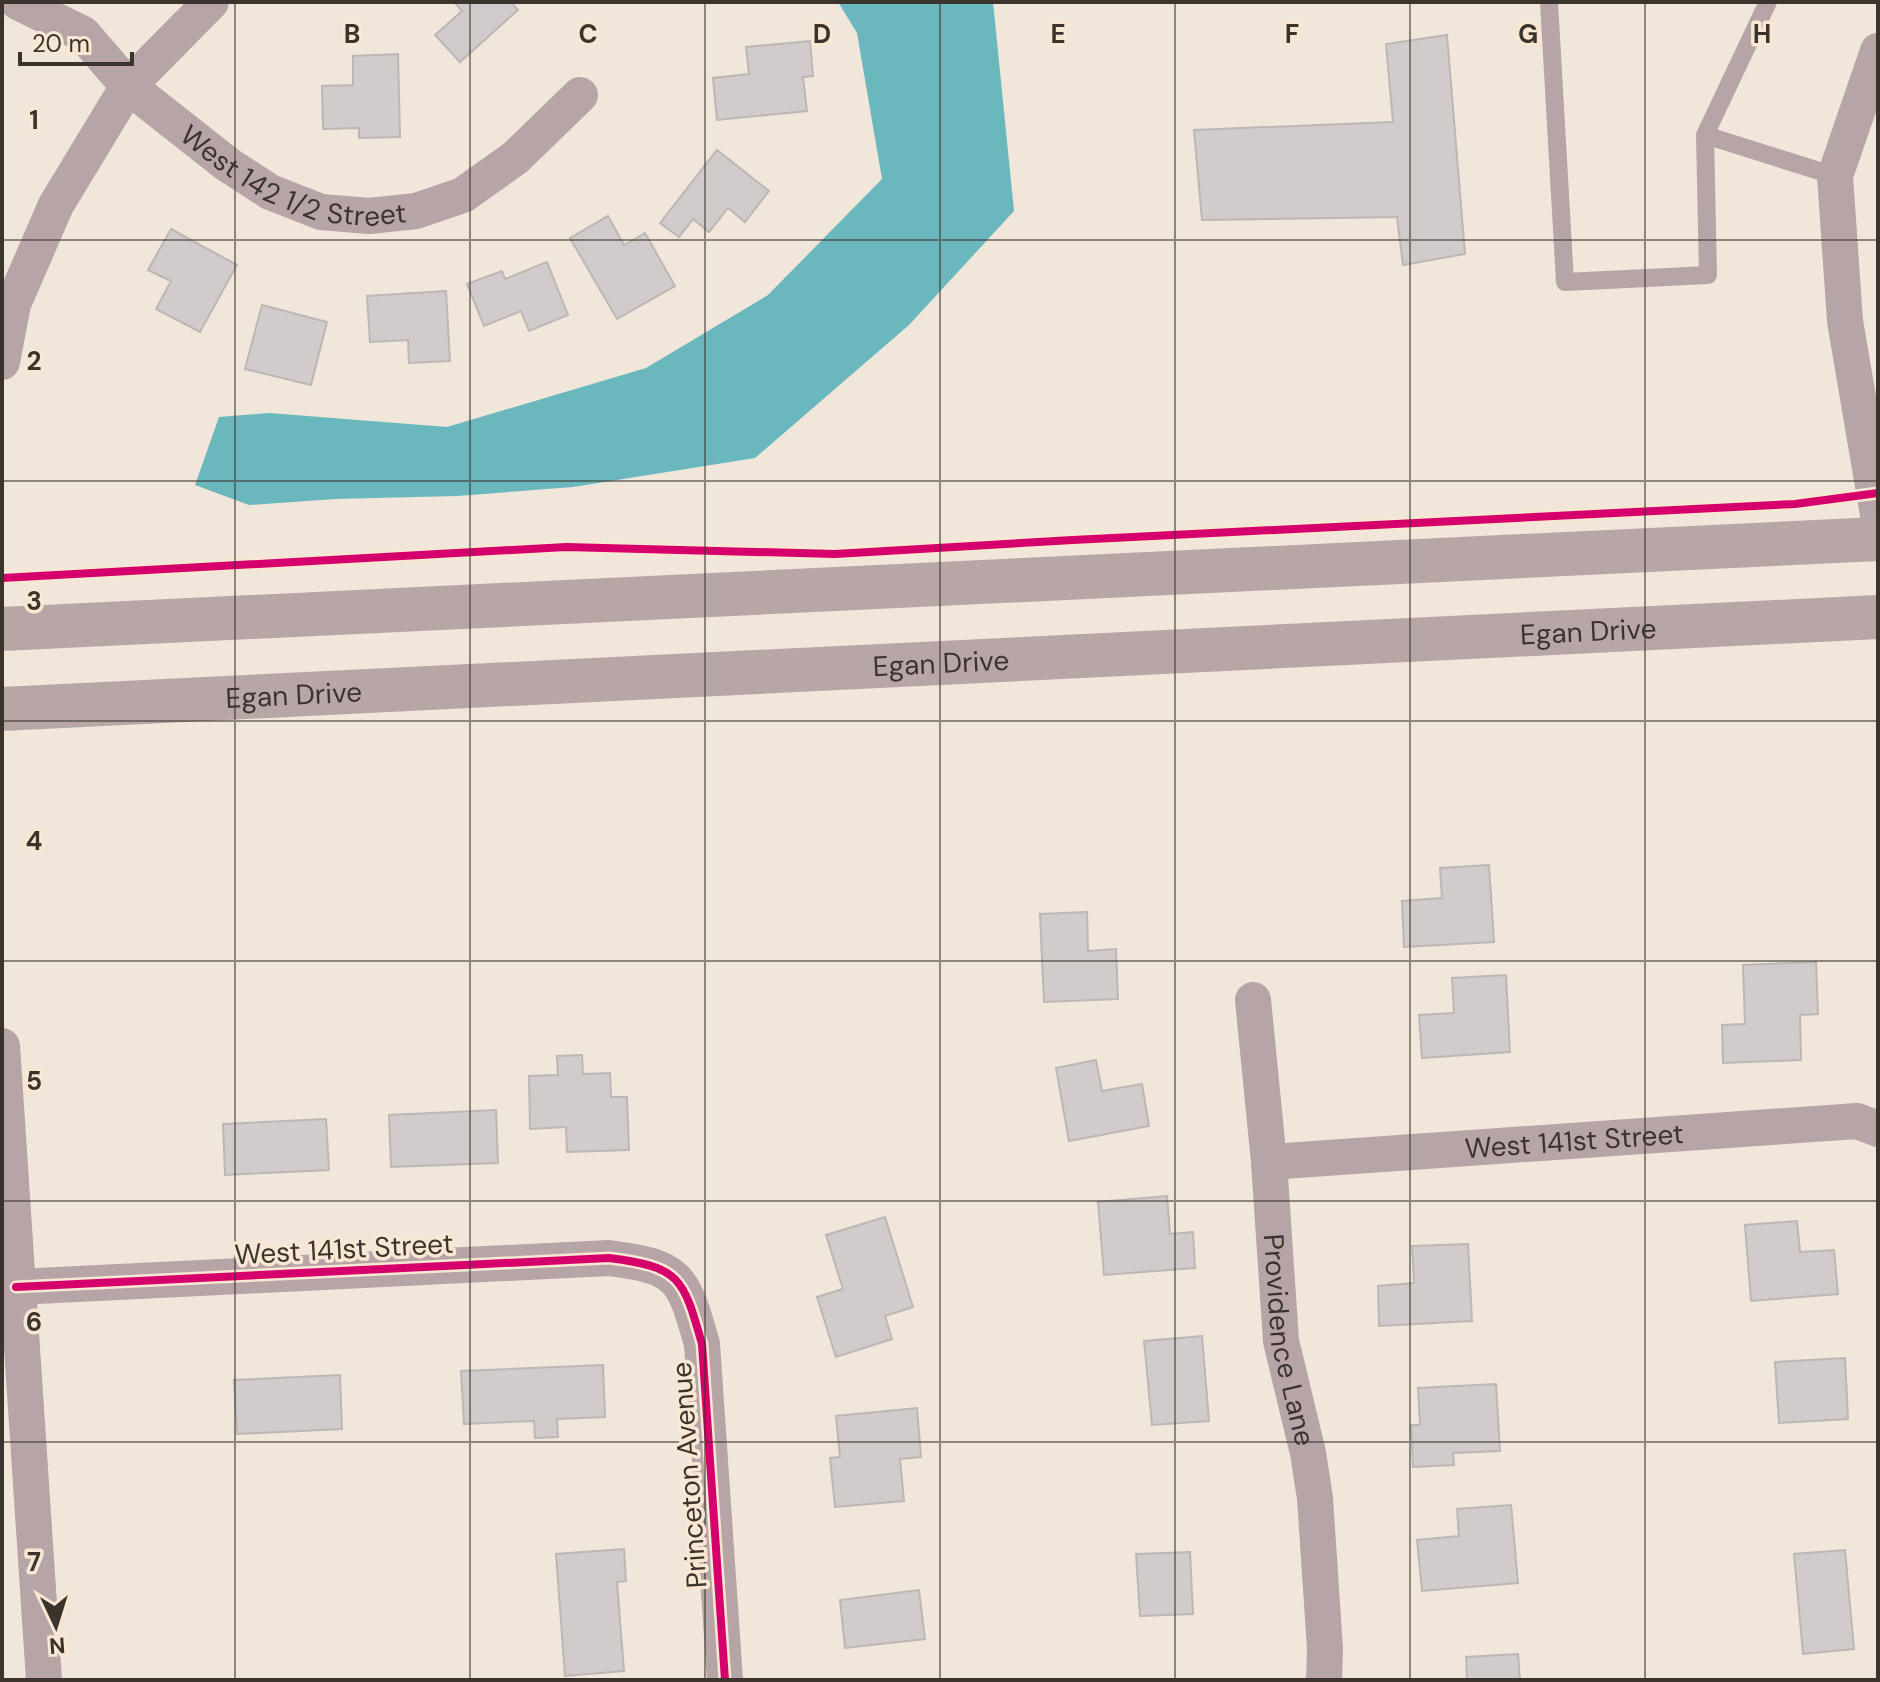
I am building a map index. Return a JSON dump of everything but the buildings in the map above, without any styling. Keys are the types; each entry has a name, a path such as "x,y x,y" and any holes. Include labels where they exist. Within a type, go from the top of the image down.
{"highway":[{"path":"2,629 1878,539"},
{"name":"Egan Drive","path":"2,709 1878,617"}],"street":[{"name":"West 142 1/2 Street","path":"18,2 83,34 128,86 227,164 270,192 321,212 369,216 416,211 463,195 515,158 580,95"},
{"path":"2,362 13,304 56,205 128,86 211,2"},
{"path":"1878,51 1835,176 1845,321 1878,515"},
{"name":"Providence Lane","path":"1253,1000 1269,1162 1281,1341 1308,1453 1315,1498 1325,1649 1324,1680"},
{"path":"2,1046 44,1680"},
{"name":"West 141st Street","path":"1269,1162 1857,1121 1878,1129"},
{"name":"West 141st Street","path":"16,1287 609,1258 644,1262 672,1274"},
{"name":"Princeton Avenue","path":"672,1274 690,1300 702,1344 725,1680"}],"lane":[{"path":"1549,2 1565,282 1708,275 1705,135 1768,2"},
{"path":"1705,135 1835,176"}],"water":[{"path":"838,2 993,2 1014,211 909,325 755,458 573,487 457,496 249,505 195,485 219,417 269,413 447,427 646,368 768,295 882,179 857,33"}],"cycle path":[{"path":"2,578 566,547 835,554 1795,504 1878,493"},
{"path":"16,1287 609,1258 651,1266 665,1272 683,1290 702,1344 725,1680"}]}
